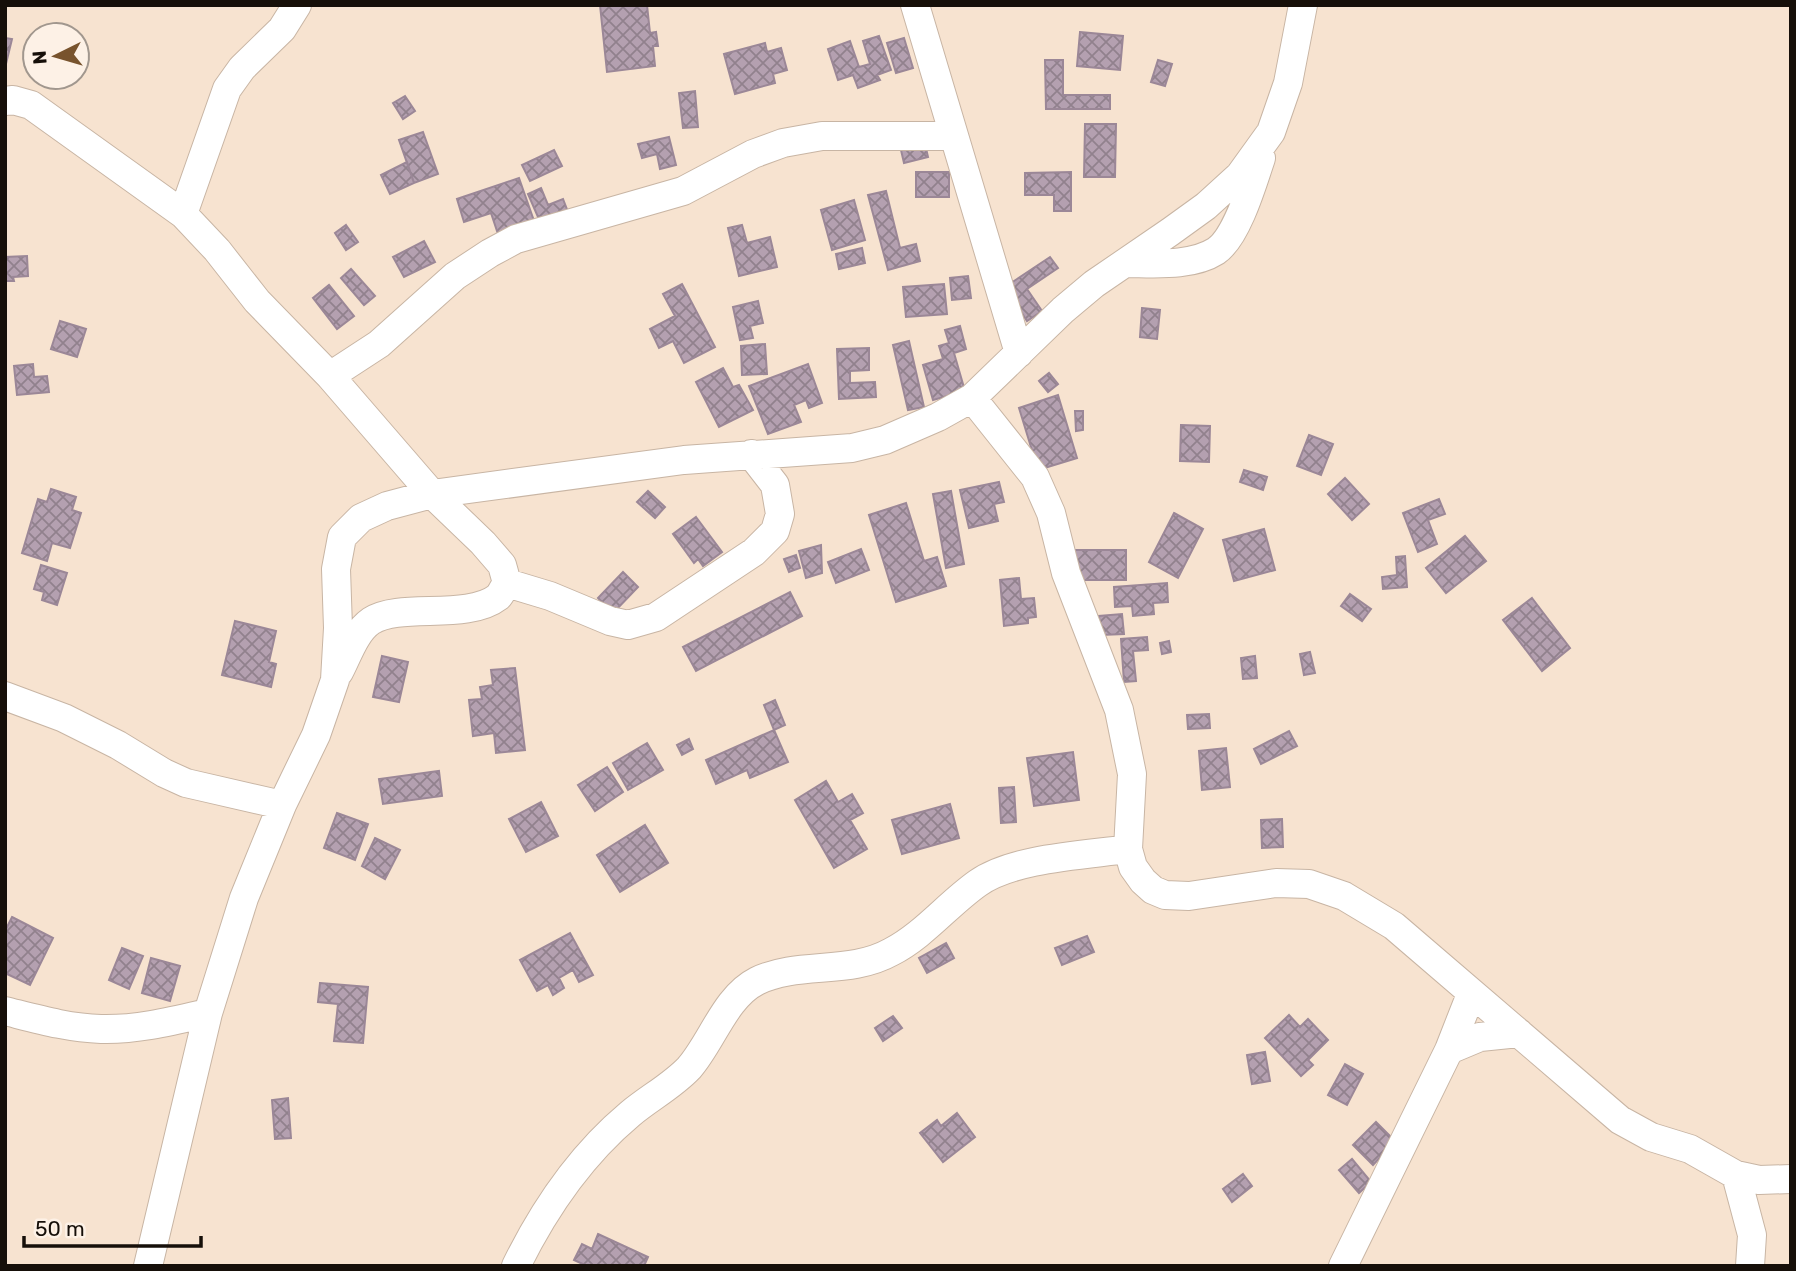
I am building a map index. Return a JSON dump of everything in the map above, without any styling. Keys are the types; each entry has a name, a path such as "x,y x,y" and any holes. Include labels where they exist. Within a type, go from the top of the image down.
{"street":[{"path":"183,214 227,89 242,68 282,29 297,5"},
{"path":"915,5 1019,353"},
{"path":"1125,263 1163,264 1198,258 1218,250 1235,226 1288,83 1303,5"},
{"path":"5,101 13,100 31,105 183,214 217,250 257,301 330,376 432,494 489,550 502,565 507,583 499,596 483,604 444,611 388,614 371,622 359,633 335,680 316,735 282,805 244,898 208,1013 148,1266"},
{"path":"335,680 338,628 336,569 342,537 361,518 387,506 432,494 684,460 852,448 885,440 972,398 1063,310 1094,284 1206,206 1240,175 1271,132"},
{"path":"330,376 379,344 455,276 516,239 683,191 753,154 783,143 822,136 953,136"},
{"path":"972,398 1035,477 1051,513 1066,573 1119,710 1132,774 1128,849 1133,867 1153,891 1165,895 1189,896 1276,883 1309,884 1344,896 1394,926 1620,1120 1651,1137 1690,1149 1736,1175 1759,1180 1791,1179"},
{"path":"507,583 550,596 610,621 628,625 656,617 754,552 775,531 780,514 775,485 751,454"},
{"path":"5,696 64,718 118,745 164,774 186,783 282,805"},
{"path":"516,1266 550,1203 577,1168 631,1113 687,1070 703,1051 733,1001 746,988 759,980 788,973 853,965 890,953 909,941 980,882 1002,870 1053,859 1128,849"},
{"path":"1343,1266 1449,1050 1471,994"},
{"path":"5,1010 58,1024 102,1029 155,1025 208,1013"},
{"path":"1449,1050 1480,1037 1519,1033"},
{"path":"1736,1175 1752,1235 1750,1266"}],"building":[{"path":"600,5 647,5 650,33 656,32 658,46 653,46 655,66 607,72"},
{"path":"1080,32 1123,36 1120,70 1077,66"},
{"path":"879,36 891,70 877,75 880,80 858,88 853,75 838,80 828,49 850,41 859,67 870,64 863,41"},
{"path":"5,38 12,39 5,68"},
{"path":"904,38 913,68 896,73 887,43"},
{"path":"765,43 767,52 781,48 787,70 773,74 775,83 735,94 724,54"},
{"path":"1045,60 1063,60 1063,95 1110,95 1110,109 1046,109"},
{"path":"1158,60 1172,64 1165,86 1151,82"},
{"path":"695,91 698,127 683,128 679,93"},
{"path":"405,96 415,111 403,119 393,103"},
{"path":"1085,124 1116,124 1115,177 1084,177"},
{"path":"423,132 438,174 414,183 399,140"},
{"path":"669,137 676,165 660,169 657,154 642,158 638,144"},
{"path":"925,144 928,157 904,163 901,150"},
{"path":"554,150 562,166 530,181 522,165"},
{"path":"407,162 414,183 390,194 381,175"},
{"path":"916,172 949,172 949,197 916,197"},
{"path":"1071,172 1071,211 1054,211 1054,195 1025,195 1025,173"},
{"path":"519,178 534,221 498,234 491,213 464,222 457,199"},
{"path":"541,188 548,205 563,199 568,212 541,224 528,194"},
{"path":"886,191 900,248 916,244 920,261 888,270 868,195"},
{"path":"854,200 865,240 832,250 821,210"},
{"path":"346,225 358,242 346,250 335,233"},
{"path":"742,225 747,243 770,237 777,267 739,276 728,228"},
{"path":"424,241 435,262 404,277 393,257"},
{"path":"862,248 865,263 839,269 836,254"},
{"path":"27,256 28,276 13,277 14,281 5,281 5,257"},
{"path":"1050,257 1058,268 1027,289 1042,311 1027,321 1005,287"},
{"path":"351,269 375,296 364,305 341,278"},
{"path":"968,276 971,298 952,300 950,278"},
{"path":"682,284 715,347 684,363 673,341 659,348 650,329 675,316 663,294"},
{"path":"944,284 947,314 906,317 903,287"},
{"path":"329,285 354,316 337,329 313,298"},
{"path":"758,301 763,323 750,326 753,338 740,340 733,307"},
{"path":"1142,308 1160,310 1157,339 1140,337"},
{"path":"60,321 86,329 77,357 51,349"},
{"path":"960,326 966,349 954,353 965,391 933,400 923,365 943,359 939,346 949,343 945,330"},
{"path":"909,341 924,407 908,410 893,345"},
{"path":"765,344 767,374 742,375 741,346"},
{"path":"869,348 869,370 850,371 850,383 875,382 876,397 839,399 837,349"},
{"path":"33,364 34,377 47,376 49,392 17,395 14,366"},
{"path":"808,364 822,403 809,408 806,400 794,405 801,422 768,434 749,386"},
{"path":"723,368 733,387 739,385 753,410 719,427 696,382"},
{"path":"1049,373 1058,384 1048,392 1039,381"},
{"path":"1058,395 1077,458 1038,470 1019,408"},
{"path":"1075,411 1083,411 1083,430 1076,431"},
{"path":"1181,425 1210,426 1209,462 1180,461"},
{"path":"1309,435 1333,444 1321,475 1297,466"},
{"path":"1244,470 1267,477 1263,490 1240,482"},
{"path":"1345,478 1369,504 1352,520 1328,494"},
{"path":"999,482 1004,502 994,504 998,521 969,528 960,490"},
{"path":"51,489 76,497 72,510 81,513 70,548 52,543 47,561 22,553 38,499 47,502"},
{"path":"648,491 665,507 655,518 637,502"},
{"path":"951,491 964,564 946,568 933,494"},
{"path":"1439,499 1445,514 1428,520 1437,544 1418,552 1403,513"},
{"path":"906,503 924,561 937,557 946,586 896,602 869,515"},
{"path":"1174,513 1203,529 1178,578 1149,562"},
{"path":"696,517 722,552 703,566 698,559 694,563 673,534"},
{"path":"1264,529 1275,570 1234,581 1223,540"},
{"path":"1465,536 1486,561 1446,593 1426,568"},
{"path":"821,545 822,573 806,578 799,551"},
{"path":"861,549 869,570 836,583 828,562"},
{"path":"1074,550 1126,550 1126,580 1074,580"},
{"path":"796,555 800,568 789,572 784,559"},
{"path":"1405,556 1407,587 1383,589 1382,577 1397,575 1396,557"},
{"path":"41,565 67,573 57,605 42,600 44,592 34,589"},
{"path":"623,572 638,587 613,613 598,598"},
{"path":"1019,578 1021,599 1034,598 1036,617 1028,618 1028,623 1004,626 1000,580"},
{"path":"1167,583 1168,602 1153,603 1154,614 1133,616 1132,606 1115,607 1114,587"},
{"path":"790,592 802,616 696,671 683,647"},
{"path":"1350,594 1371,609 1362,621 1341,606"},
{"path":"1532,598 1570,648 1542,671 1503,620"},
{"path":"1122,614 1124,634 1101,635 1099,616"},
{"path":"235,621 276,631 269,662 276,664 271,687 222,675"},
{"path":"1147,637 1148,650 1133,651 1136,681 1124,682 1121,639"},
{"path":"1169,641 1171,652 1162,654 1160,643"},
{"path":"1310,652 1315,673 1304,675 1300,654"},
{"path":"382,656 408,662 399,702 373,697"},
{"path":"1255,656 1257,678 1243,679 1241,658"},
{"path":"515,668 525,750 496,753 494,733 473,736 469,700 482,699 480,687 493,685 491,670"},
{"path":"775,700 785,725 774,730 764,705"},
{"path":"1209,714 1210,728 1188,729 1187,715"},
{"path":"774,730 788,762 750,778 747,770 716,784 706,760"},
{"path":"1289,731 1297,746 1261,764 1254,749"},
{"path":"689,739 693,749 682,755 677,745"},
{"path":"647,743 663,770 628,790 613,763"},
{"path":"1226,748 1230,787 1202,790 1199,751"},
{"path":"1073,752 1079,800 1034,806 1027,758"},
{"path":"607,767 623,792 595,811 578,785"},
{"path":"439,771 442,796 383,804 379,779"},
{"path":"826,781 838,802 852,794 863,813 850,820 867,849 834,868 795,800"},
{"path":"1014,787 1016,822 1001,823 999,788"},
{"path":"541,802 558,836 526,852 509,819"},
{"path":"950,804 959,838 902,854 892,820"},
{"path":"337,813 368,824 355,860 324,848"},
{"path":"1282,819 1283,847 1262,848 1261,820"},
{"path":"645,825 668,863 620,892 597,855"},
{"path":"375,838 400,850 385,879 362,866"},
{"path":"12,917 53,938 30,985 5,973 5,931"},
{"path":"570,933 593,975 579,982 573,970 559,978 564,988 553,995 548,985 537,991 520,960"},
{"path":"1087,936 1094,952 1062,965 1055,948"},
{"path":"946,943 954,958 927,973 919,958"},
{"path":"122,948 143,956 129,989 109,980"},
{"path":"151,958 180,966 170,1001 142,993"},
{"path":"320,983 368,987 363,1043 334,1041 338,1004 318,1002"},
{"path":"1289,1015 1300,1027 1308,1019 1328,1040 1308,1060 1313,1065 1301,1076 1265,1038"},
{"path":"893,1016 902,1028 883,1041 875,1028"},
{"path":"1265,1052 1270,1081 1252,1084 1247,1055"},
{"path":"1345,1064 1363,1074 1347,1105 1328,1095"},
{"path":"288,1098 291,1138 275,1139 272,1100"},
{"path":"957,1113 975,1137 943,1162 920,1133 937,1120 941,1126"},
{"path":"1376,1122 1395,1141 1373,1165 1353,1145"},
{"path":"1352,1159 1371,1182 1359,1193 1339,1170"},
{"path":"1243,1174 1252,1186 1232,1202 1223,1189"},
{"path":"598,1234 648,1257 644,1266 587,1266 574,1260 582,1244 592,1249"}]}
